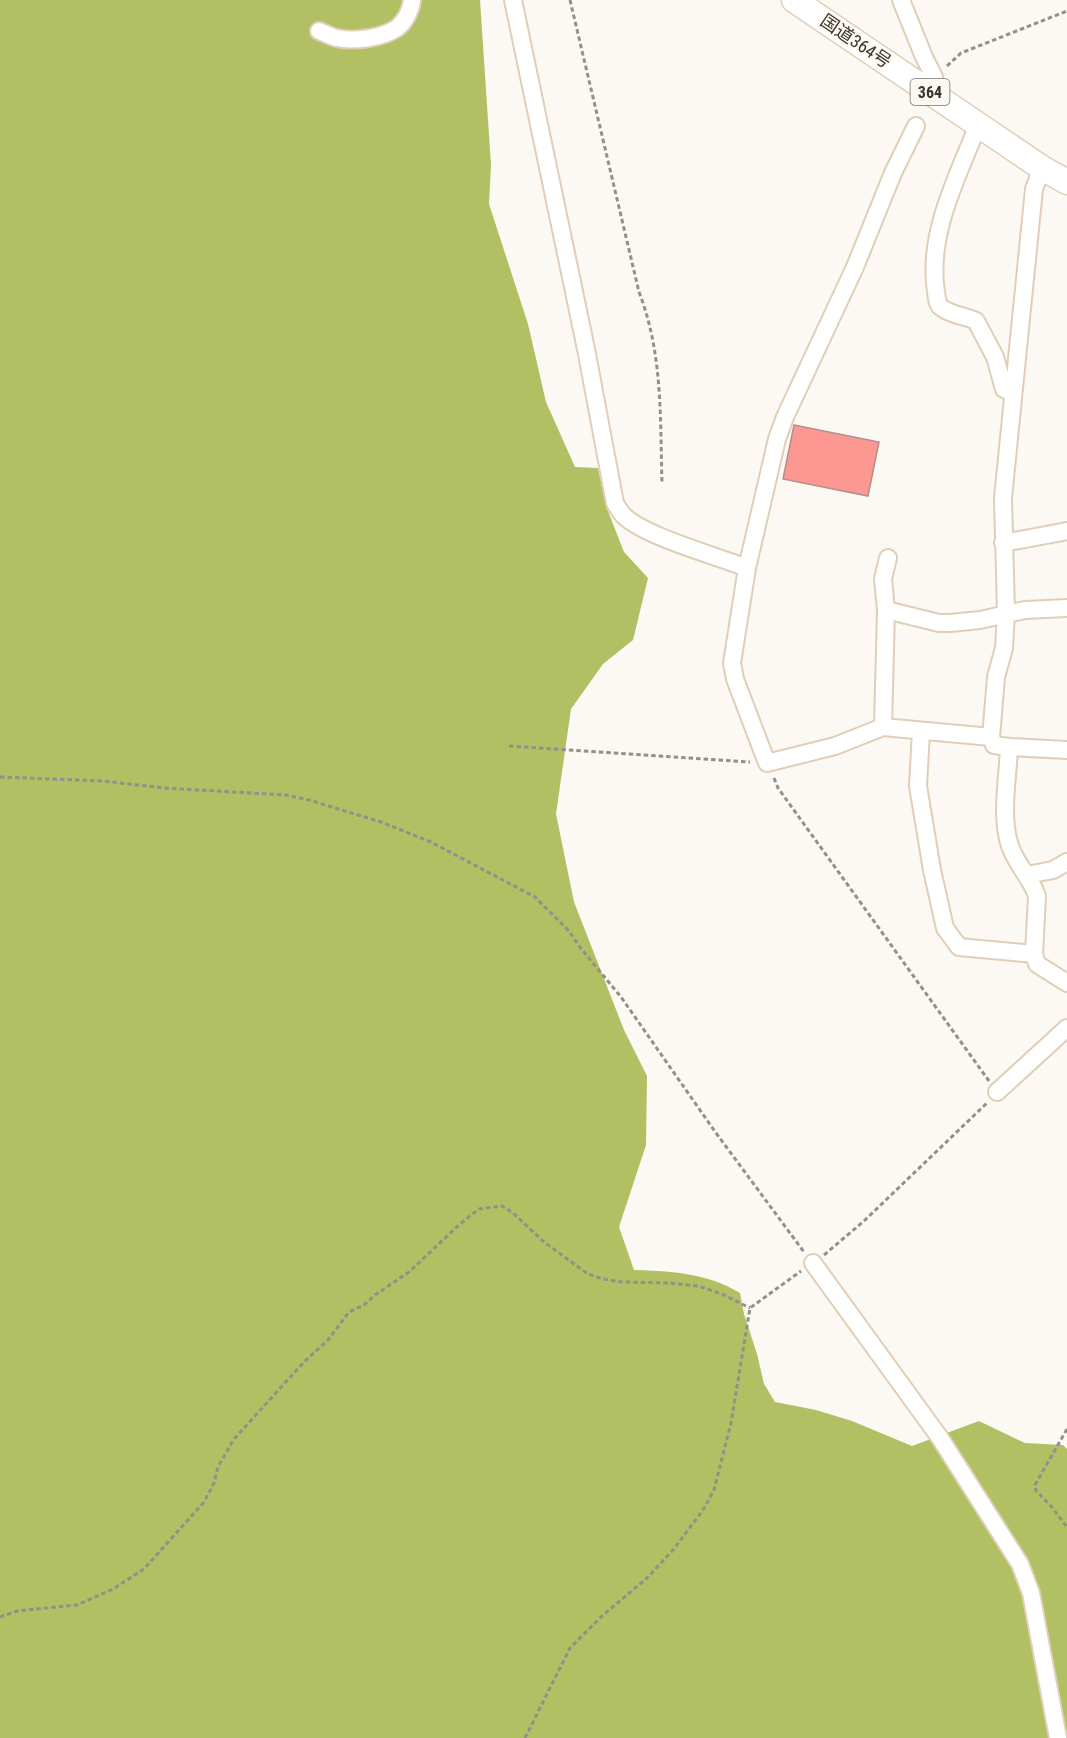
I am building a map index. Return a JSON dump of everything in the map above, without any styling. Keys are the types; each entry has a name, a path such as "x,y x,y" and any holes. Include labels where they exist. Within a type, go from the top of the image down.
{"highway":[{"name":"国道364号","path":"794,0 1042,168 1067,182"}],"street":[{"path":"319,31 337,38 358,39 377,36 398,28 411,10 412,0"},
{"path":"513,0 588,360 615,503 622,514 635,524 747,567"},
{"path":"901,0 934,77 929,91"},
{"path":"978,125 941,222 934,253 933,274 938,302 942,308 976,321 995,357 1004,389 1013,393"},
{"path":"916,126 893,173 855,267 777,438 747,567 732,663 735,679 767,763 835,746 883,727 991,737"},
{"path":"1042,168 1034,189 1003,498 1004,648 996,677 991,737 994,745 1067,750"},
{"path":"1003,543 1067,531"},
{"path":"883,727 886,610 883,579 888,558"},
{"path":"886,610 939,623 980,620 1005,613 1067,608"},
{"path":"921,731 918,786 932,870 945,928 958,947 1034,954"},
{"path":"1009,747 1007,831 1010,847 1037,896 1034,954 1037,964 1067,983"},
{"path":"1027,875 1053,870 1067,862"},
{"path":"997,1092 1067,1028"},
{"path":"813,1263 940,1438 1020,1564 1032,1593 1058,1738"}],"path":[{"path":"570,0 639,292 657,358 662,483"},
{"path":"961,53 1067,11"},
{"path":"509,746 767,763 778,788 997,1092 864,1221 813,1263 750,1308 731,1424 714,1490 703,1510 673,1550 647,1578 602,1616 570,1648 525,1738"},
{"path":"0,777 103,781 175,789 286,795 309,800 381,822 431,842 535,897 569,931 621,997 716,1133 813,1263"},
{"path":"0,1617 17,1611 77,1605 113,1589 144,1569 204,1502 214,1482 218,1467 234,1439 304,1362 328,1340 349,1312 364,1305 410,1272 479,1209 502,1206 513,1213 544,1242 588,1274 603,1280 669,1282 698,1286 722,1294 750,1308"},
{"path":"1067,1428 1035,1485 1036,1491 1067,1527"}],"green space":[{"path":"0,0 480,0 491,165 489,204 528,324 546,402 575,467 598,468 606,506 624,552 648,578 633,640 603,664 571,709 556,814 574,902 624,1030 647,1076 646,1145 619,1227 634,1270 689,1274 715,1281 740,1293 764,1384 775,1402 816,1410 852,1421 912,1446 979,1421 1025,1443 1063,1445 1067,1449 1067,1738 0,1738"}],"building":[{"path":"794,425 879,442 868,496 783,479"}]}
